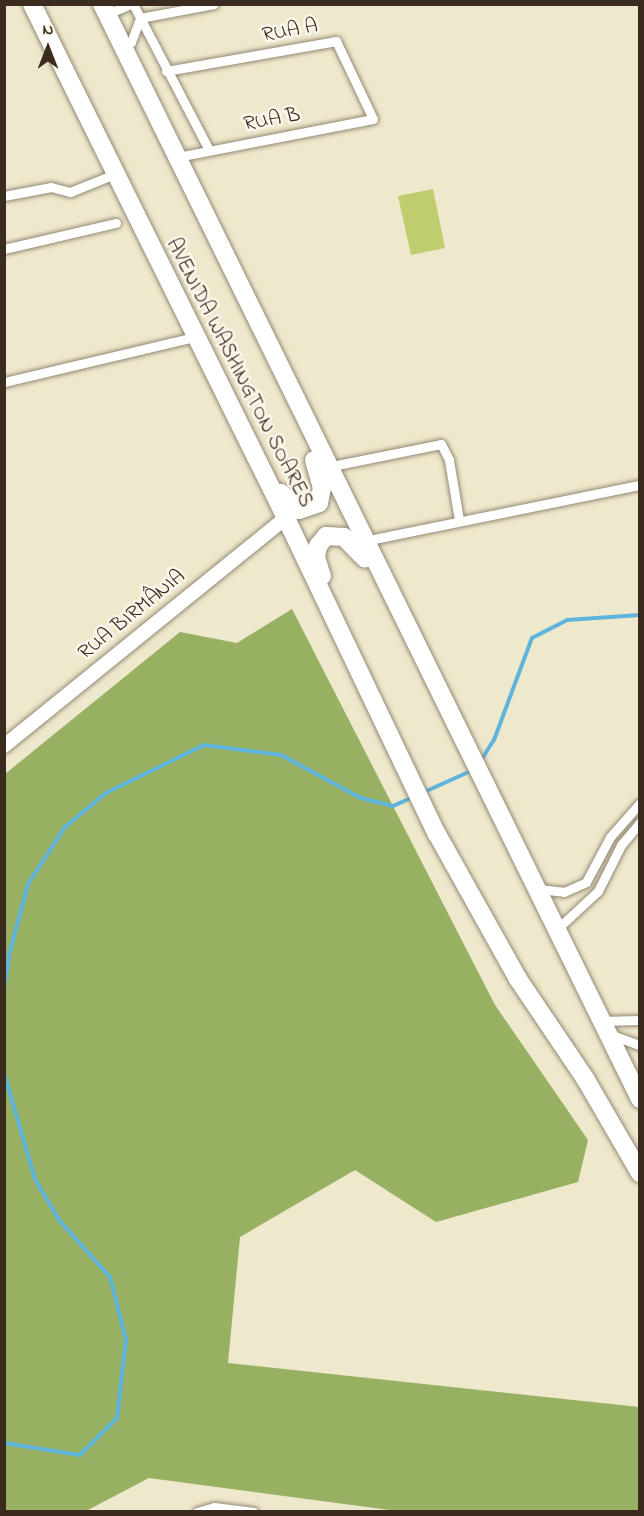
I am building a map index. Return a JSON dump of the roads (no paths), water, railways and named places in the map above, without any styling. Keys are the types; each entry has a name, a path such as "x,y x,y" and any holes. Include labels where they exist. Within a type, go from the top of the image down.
{"highway":[{"name":"AVENIDA WASHINGTON SOARES","path":"32,4 194,336 286,518 437,834 518,979 586,1080 639,1173"},
{"name":"AVENIDA WASHINGTON SOARES","path":"104,9 461,742 639,1100"},
{"path":"261,468 293,507 312,508 319,503 322,492 312,453 314,440"},
{"path":"326,600 316,558 318,546 326,536 340,536 349,540 380,576"}],"street":[{"path":"104,9 132,4 209,150"},
{"path":"141,18 214,4"},
{"path":"121,46 131,42 141,18"},
{"name":"RUA A","path":"166,71 336,41 373,119"},
{"name":"RUA B","path":"176,157 373,119"},
{"path":"4,196 51,187 70,192 115,174"},
{"path":"4,249 116,223"},
{"path":"4,382 194,336"},
{"path":"327,466 441,444 449,460 459,520"},
{"path":"364,540 639,485"},
{"name":"RUA BIRMÂNIA","path":"4,746 286,518"},
{"path":"535,888 564,892 586,882 610,837 639,803"},
{"path":"556,930 598,891 621,844 639,822"},
{"path":"603,1027 639,1020"},
{"path":"603,1027 639,1045"},
{"path":"197,1512 214,1507 254,1512"}],"waterway":[{"path":"480,762 494,740 532,638 567,620 640,615"},
{"path":"4,988 9,955 28,884 65,827 106,793 204,745 281,755 361,798 393,806 413,797"},
{"path":"422,793 473,770"},
{"path":"4,1073 35,1179 59,1220 110,1277 126,1340 117,1418 80,1455 4,1443"}]}
